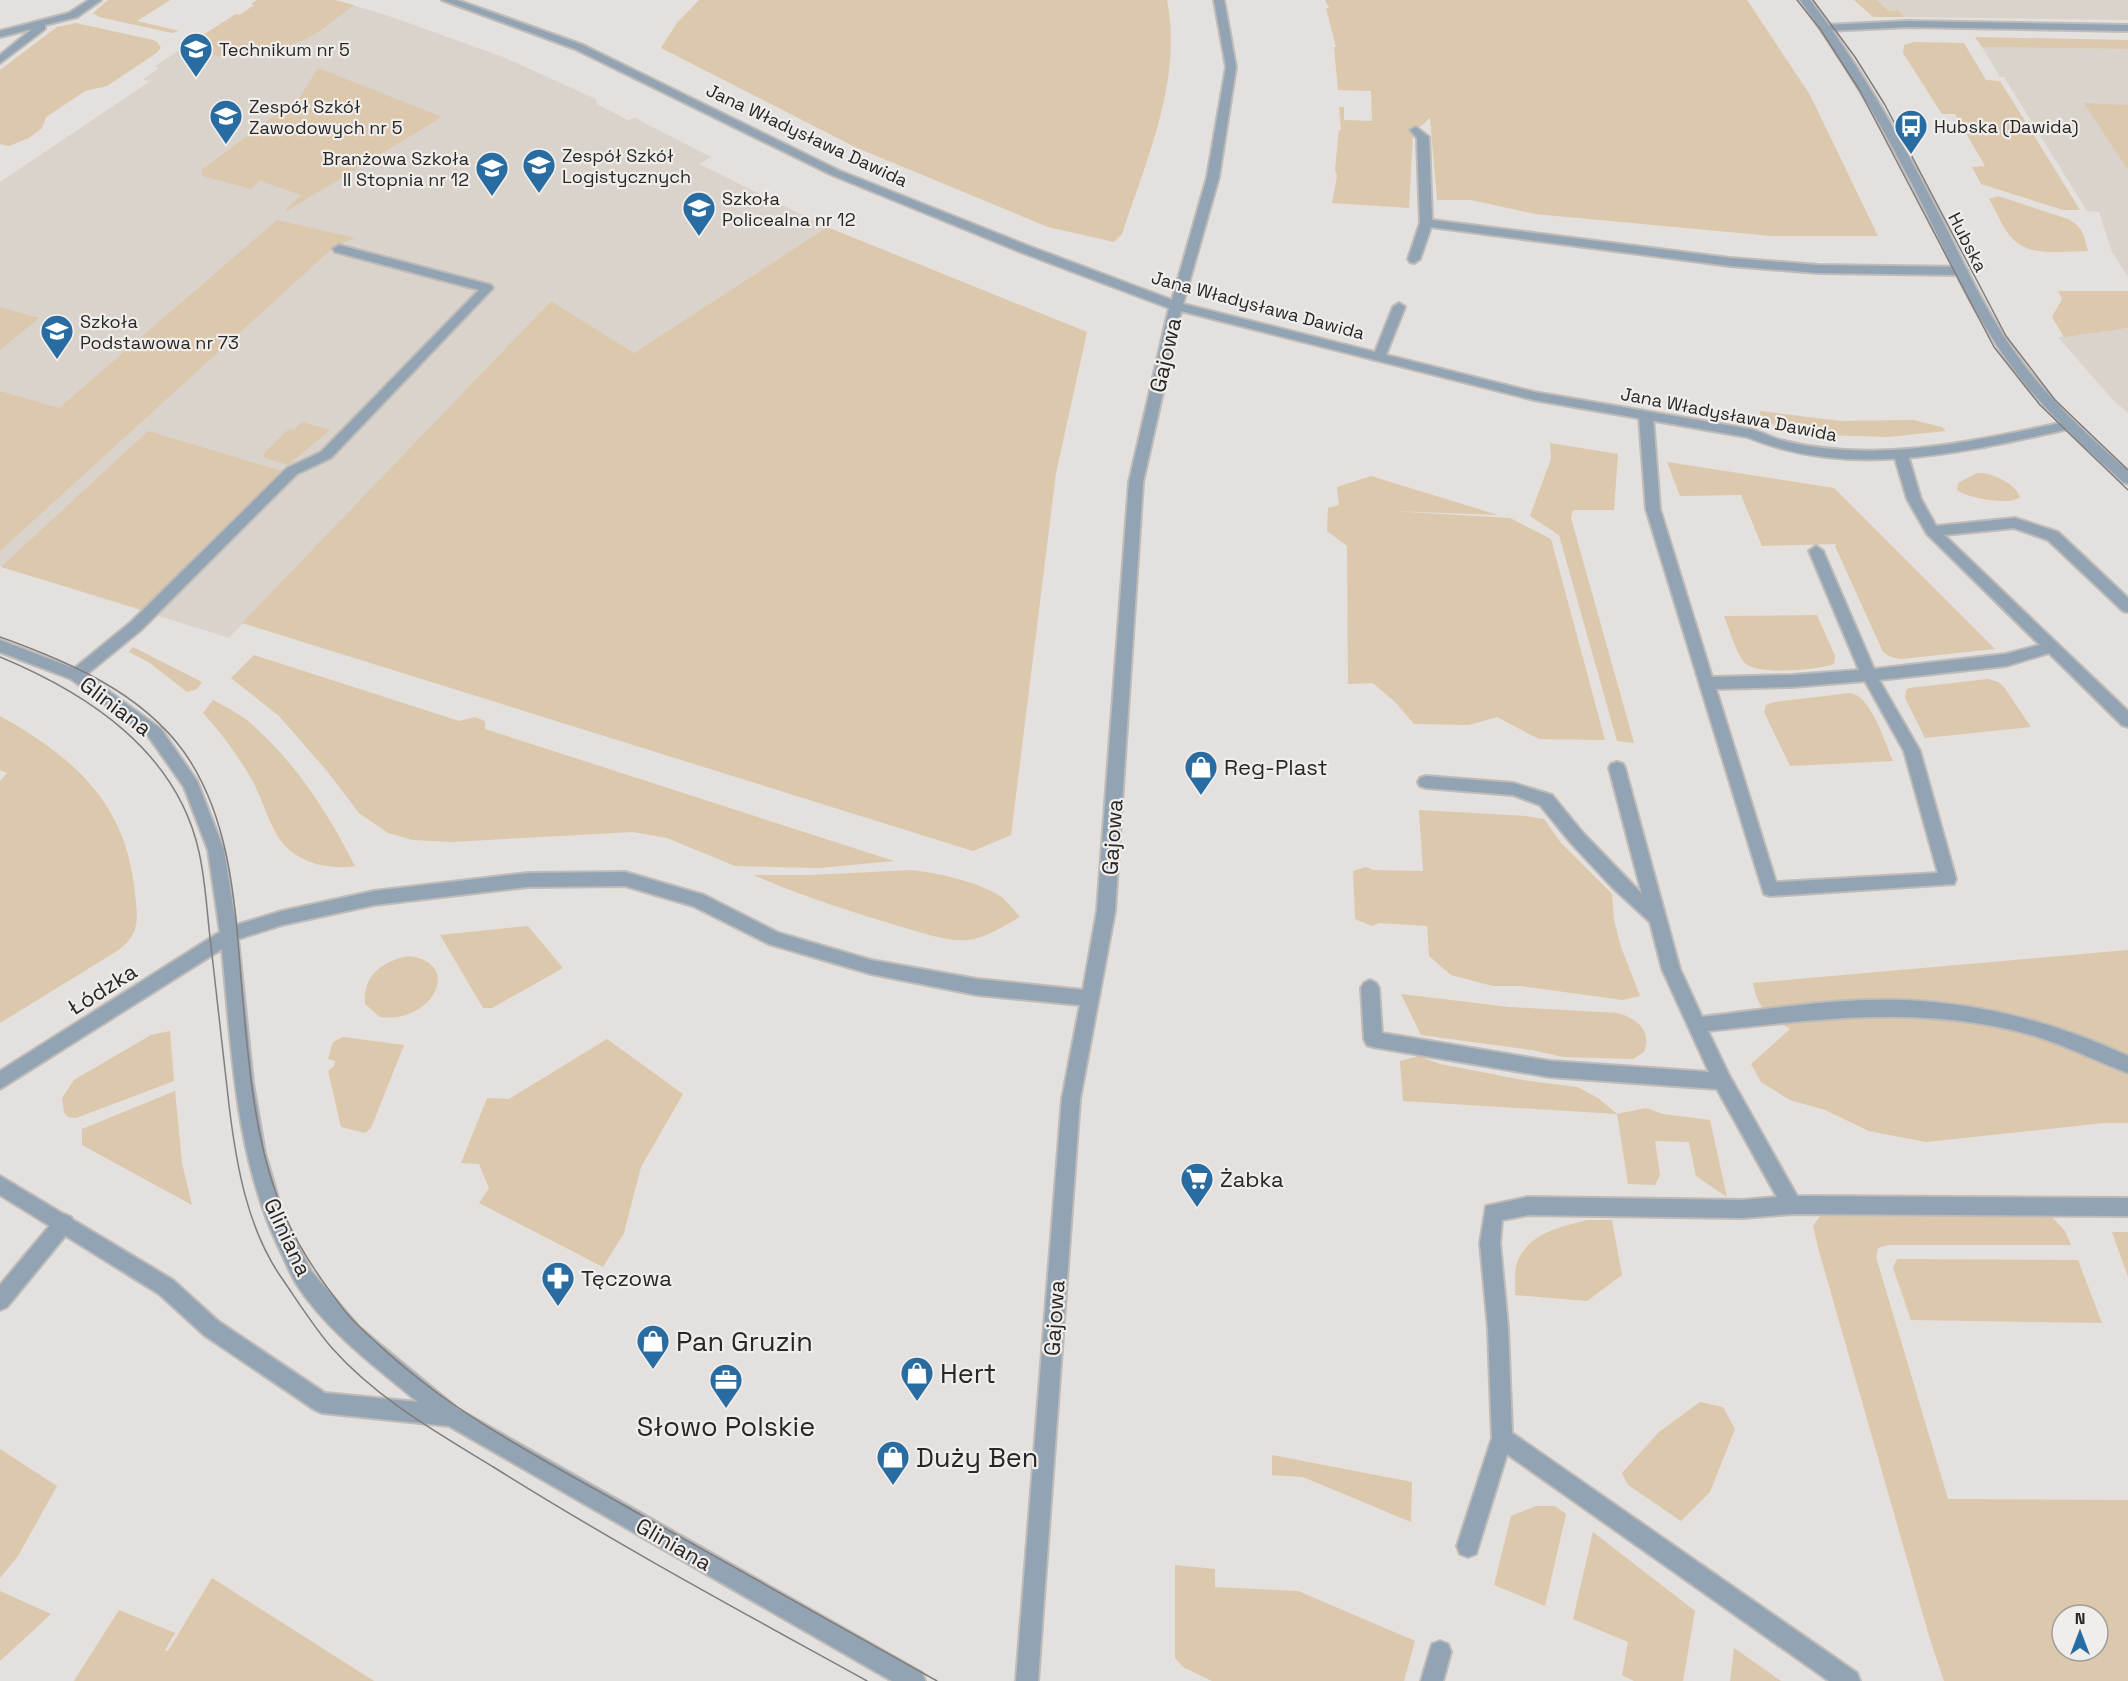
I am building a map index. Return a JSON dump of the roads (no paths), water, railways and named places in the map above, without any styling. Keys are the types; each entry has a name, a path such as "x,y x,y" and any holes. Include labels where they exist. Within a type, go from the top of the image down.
{"street":[{"path":"0,34 73,15 96,0"},
{"name":"Jana Władysława Dawida","path":"447,0 579,47 836,173 1027,250 1176,306 1534,396 1750,433 1777,444 1835,453 1901,455 1962,448 2069,425"},
{"name":"Gajowa","path":"1027,1681 1071,1099 1106,911 1136,482 1176,306 1214,177 1231,67 1219,0"},
{"name":"Hubska","path":"1805,0 1826,28 1878,109 2009,355 2039,393 2069,425 2128,479"},
{"path":"0,60 44,24"},
{"path":"1826,28 1909,24 2128,28"},
{"path":"1414,259 1426,223 1423,137 1416,130"},
{"path":"1426,223 1730,262 1818,269 1962,270"},
{"path":"76,675 136,626 292,471 326,455 487,288 339,249"},
{"path":"1380,357 1399,307"},
{"path":"1646,417 1653,508 1770,889 1948,879 1912,751 1869,675 1816,551"},
{"path":"1901,455 1914,500 1932,531 2128,721"},
{"path":"1932,531 2015,523 2053,536 2128,607"},
{"name":"Gliniana","path":"0,646 76,675 155,733 191,785 216,850 229,935 244,1083 256,1153 274,1217 304,1278 352,1334 452,1416 914,1681"},
{"path":"1706,682 1792,681 1869,675 2006,660 2052,647"},
{"path":"1617,768 1671,969 1722,1081 1792,1205"},
{"path":"1426,782 1513,789 1546,800 1591,853 1658,919"},
{"name":"Łódzka","path":"0,1081 229,935 282,918 374,898 528,880 625,879 698,900 775,939 871,968 977,987 1089,998"},
{"path":"1370,988 1373,1039 1423,1045 1550,1069 1722,1081"},
{"path":"1696,1025 1869,1008 1910,1009 2011,1022 2069,1038 2128,1065"},
{"path":"0,1185 166,1287 211,1328 322,1403 452,1416"},
{"path":"1468,1546 1502,1438 1498,1328 1490,1244 1493,1212 1528,1206 1742,1209 1792,1205 2128,1207"},
{"path":"0,1300 64,1223"},
{"path":"1502,1438 1849,1681"},
{"path":"1432,1681 1440,1652"}],"tram line":[{"path":"1797,0 1820,29 1860,91 1994,347 2040,405 2128,490"},
{"path":"1813,0 1855,57 1885,105 2006,336 2055,400 2128,470"},
{"path":"0,637 76,668 125,696 147,712 166,731 184,752 199,777 221,832 228,861 254,1099 274,1188 297,1240 333,1296 350,1317 406,1369 497,1432 937,1681"},
{"path":"0,657 66,689 125,731 150,756 171,785 188,816 203,875 232,1127 245,1194 251,1216 269,1258 305,1313 332,1348 388,1399 452,1442 633,1551 867,1681"}],"place":[{"name":"Technikum nr 5","path":"196,78"},
{"name":"Zespół Szkół Zawodowych nr 5","path":"226,145"},
{"name":"Hubska (Dawida)","path":"1911,155"},
{"name":"Zespół Szkół Logistycznych","path":"539,194"},
{"name":"Branżowa Szkoła II Stopnia nr 12","path":"492,197"},
{"name":"Szkoła Policealna nr 12","path":"699,237"},
{"name":"Szkoła Podstawowa nr 73","path":"57,360"},
{"name":"Reg-Plast","path":"1201,796"},
{"name":"Żabka","path":"1197,1208"},
{"name":"Tęczowa","path":"558,1307"},
{"name":"Pan Gruzin","path":"653,1370"},
{"name":"Hert","path":"917,1402"},
{"name":"Słowo Polskie","path":"726,1409"},
{"name":"Duży Ben","path":"893,1486"}]}
